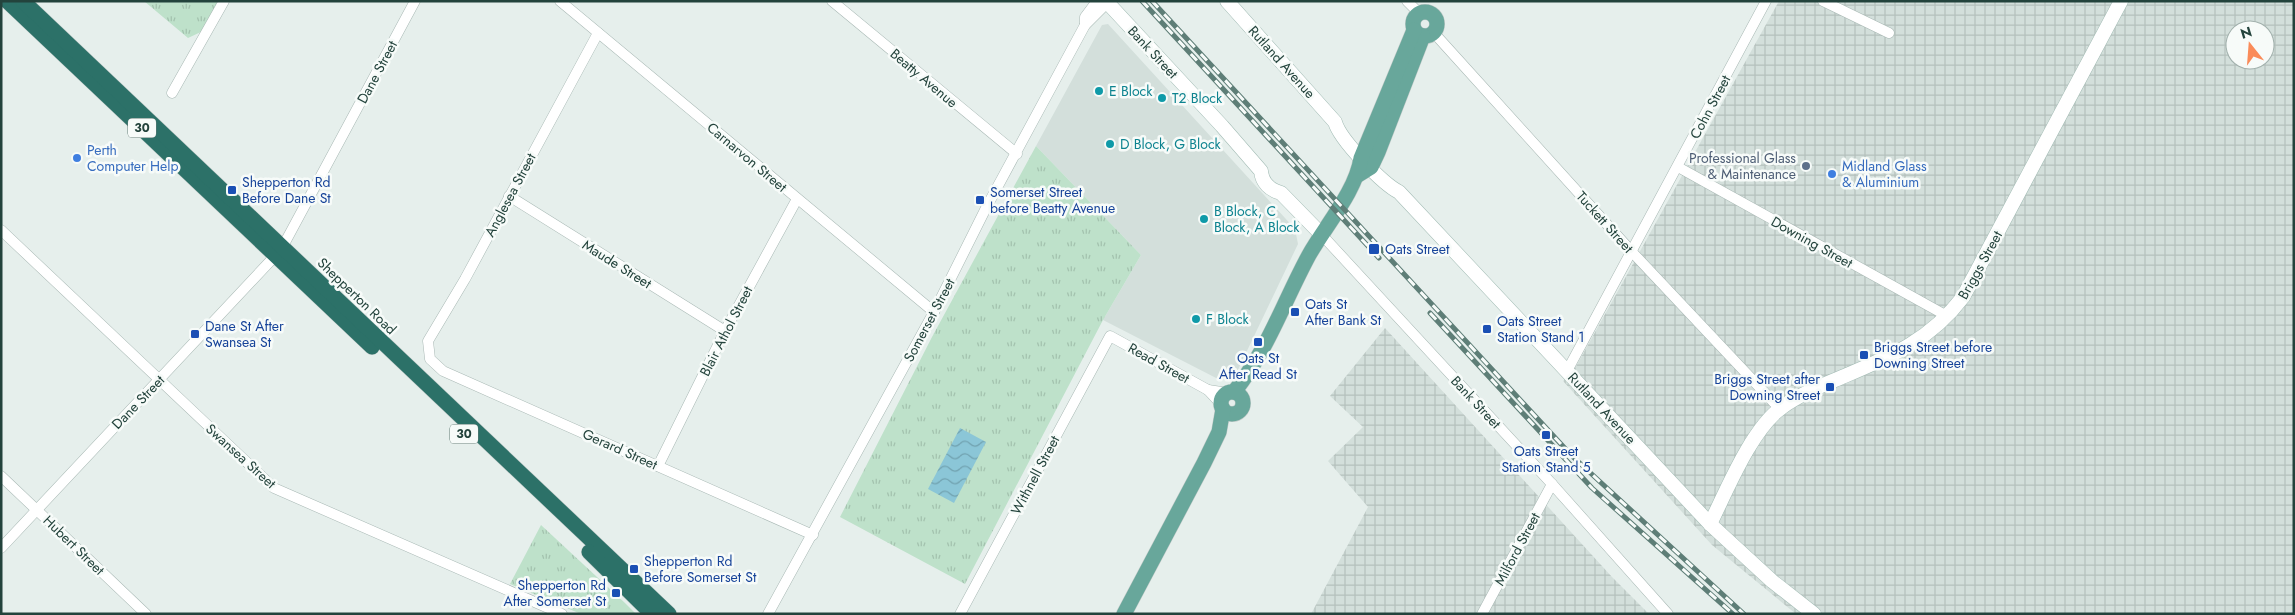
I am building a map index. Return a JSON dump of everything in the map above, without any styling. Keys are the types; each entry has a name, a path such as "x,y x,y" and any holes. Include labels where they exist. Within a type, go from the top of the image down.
{"highway":[{"name":"Shepperton Road","path":"7,1 670,614"},
{"name":"Shepperton Road","path":"23,1 652,614"}],"main road":[{"path":"1124,614 1204,463 1231,402 1278,323 1321,234 1366,161 1424,33 1438,22 1429,9 1413,22 1424,33"}],"street":[{"path":"172,93 224,1"},
{"name":"Dane Street","path":"1,548 279,252 415,1"},
{"name":"Carnarvon Street","path":"560,1 934,312"},
{"name":"Beatty Avenue","path":"832,1 1017,154"},
{"name":"Rutland Avenue","path":"1227,1 1336,122 1344,125 1366,161 1397,182 1399,192 1710,524 1772,581 1814,614"},
{"path":"1407,1 1429,9"},
{"path":"1823,1 1889,33"},
{"name":"Briggs Street","path":"1710,524 1757,435 1766,422 1780,409 1804,393 1920,341 1936,328 1963,297 2121,1"},
{"name":"Somerset Street","path":"768,614 934,312 986,208 1017,154 1085,25 1104,2"},
{"name":"Bank Street","path":"1104,2 1222,126 1261,171 1268,172 1279,186 1281,193 1552,484 1668,614"},
{"name":"Cohn Street","path":"1568,371 1764,2"},
{"name":"Anglesea Street","path":"430,359 428,341 465,279 598,33"},
{"name":"Tuckett Street","path":"1424,33 1608,225 1780,409"},
{"name":"Downing Street","path":"1678,167 1947,316"},
{"name":"Maude Street","path":"509,196 725,331"},
{"name":"Blair Athol Street","path":"658,466 725,331 797,199"},
{"name":"Swansea Street","path":"1,230 274,488 562,614"},
{"name":"Read Street","path":"1110,336 1231,402"},
{"name":"Withnell Street","path":"960,614 1110,336"},
{"name":"Gerard Street","path":"430,359 443,371 813,535"},
{"name":"Hubert Street","path":"1,476 146,614"},
{"name":"Milford Street","path":"1482,614 1552,484"}],"shaded area":[{"path":"1779,1 2294,1 2294,614 1796,614 1712,545 1563,381 1574,370"},
{"path":"1108,24 1295,229 1298,244 1234,378 1227,377 1220,380 1103,320 1141,255 1036,146 1102,25"},
{"path":"1385,328 1612,577 1649,614 1311,614 1368,507 1328,461 1363,427 1330,396"}],"green space":[{"path":"144,1 218,1 203,31 188,38"},
{"path":"1036,146 1141,255 1103,320 965,584 840,517 932,337"},
{"path":"541,525 636,614 581,614 510,584"}],"water":[{"path":"960,428 986,442 954,503 928,489"}],"railway":[{"path":"1142,1 1379,258"},
{"path":"1152,1 1572,456 1744,614"},
{"path":"1430,313 1592,488 1733,614"}],"place":[{"name":"E Block","path":"1099,91"},
{"name":"T2 Block","path":"1162,98"},
{"name":"D Block, G Block","path":"1110,144"},
{"name":"Perth Computer Help","path":"77,158"},
{"name":"Professional Glass & Maintenance","path":"1806,166"},
{"name":"Midland Glass & Aluminium","path":"1832,174"},
{"name":"Shepperton Rd Before Dane St","path":"232,190"},
{"name":"Somerset Street before Beatty Avenue","path":"980,200"},
{"name":"B Block, C Block, A Block","path":"1204,219"},
{"name":"Oats Street","path":"1374,249"},
{"name":"Oats St After Bank St","path":"1295,312"},
{"name":"F Block","path":"1196,319"},
{"name":"Oats Street Station Stand 1","path":"1487,329"},
{"name":"Dane St After Swansea St","path":"195,334"},
{"name":"Oats St After Read St","path":"1258,342"},
{"name":"Briggs Street before Downing Street","path":"1864,355"},
{"name":"Briggs Street after Downing Street","path":"1830,387"},
{"name":"Oats Street Station Stand 5","path":"1546,435"},
{"name":"Shepperton Rd Before Somerset St","path":"634,569"},
{"name":"Shepperton Rd After Somerset St","path":"616,593"}]}
